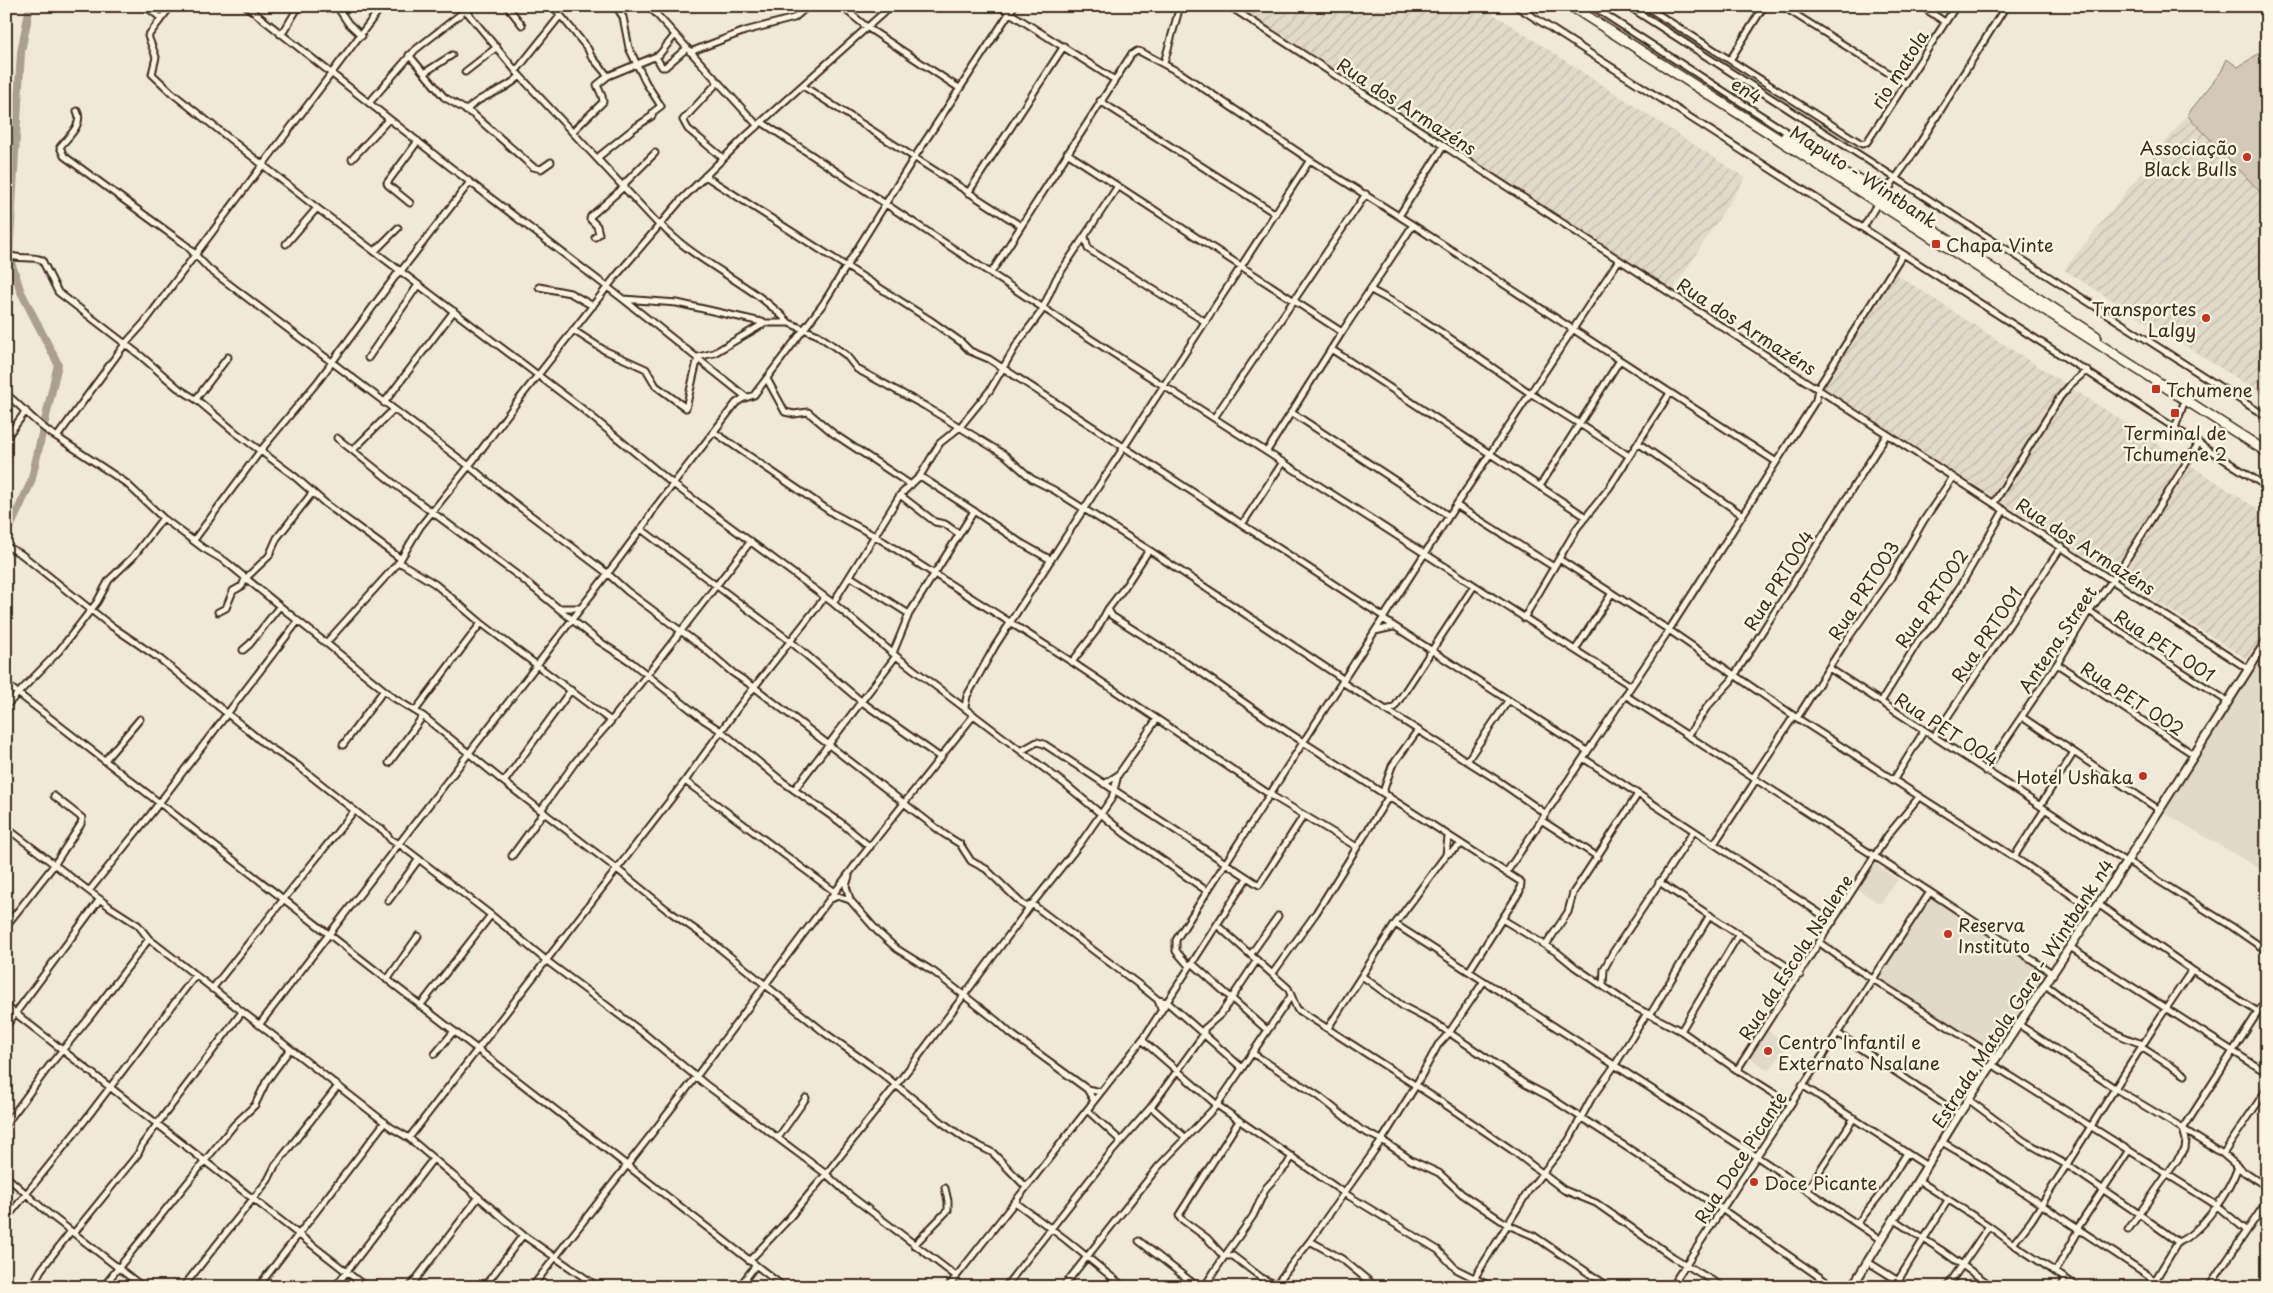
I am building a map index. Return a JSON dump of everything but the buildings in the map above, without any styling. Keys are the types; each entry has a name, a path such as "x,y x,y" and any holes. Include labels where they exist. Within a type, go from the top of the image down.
{"highway":[{"name":"Maputo - Wintbank","path":"1571,6 2267,446"},
{"name":"Maputo - Wintbank","path":"1580,6 2267,452"}],"street":[{"path":"145,6 161,18"},
{"path":"171,6 148,36 156,57 152,74 172,93 264,164 317,208 539,376 673,484 825,597 894,654 953,698 1125,834 1207,891"},
{"path":"246,6 369,104 607,286 746,397"},
{"path":"282,33 299,6"},
{"path":"57,437 125,344 144,323 362,36 382,6"},
{"path":"369,104 409,56 464,9 471,6"},
{"path":"507,6 522,25"},
{"path":"553,6 608,76"},
{"path":"597,158 652,116 653,112 661,106 646,83 629,48 623,17 616,6"},
{"path":"649,6 718,82 760,124 886,203 1214,418 1630,686"},
{"path":"656,57 662,66 665,67 688,50 744,31 794,18 808,6"},
{"path":"841,6 868,28 959,88"},
{"path":"326,643 402,559 420,527 607,286 660,225 723,158 891,6"},
{"path":"999,6 1064,46 1114,80"},
{"path":"258,1025 329,936 398,843 736,403 754,395 806,329 959,88 1011,14 1014,6"},
{"path":"1164,63 1180,6"},
{"name":"Rua dos Armazéns","path":"1230,6 1618,260 2114,579 2248,668"},
{"path":"1516,6 1863,228 1902,255 2087,370 2198,444 2267,486"},
{"name":"en4","path":"1592,6 1844,169 1870,184 1891,186"},
{"path":"1628,6 2060,282 2267,417"},
{"path":"1645,6 1730,60 1764,6"},
{"path":"1782,6 1906,84"},
{"path":"1921,6 1945,22"},
{"name":"rio matola","path":"1730,60 1862,144 1867,142 1956,6"},
{"path":"1863,228 1880,200 1897,178 2006,6"},
{"path":"342,7 340,11 342,16 362,36"},
{"path":"464,9 518,74 660,225 692,253 776,308 789,323"},
{"path":"466,111 479,100 509,86 560,16"},
{"path":"572,132 603,102 596,85 608,76 637,62 656,57 670,44 675,35"},
{"path":"670,44 681,42"},
{"path":"968,193 1064,46"},
{"path":"465,72 497,47"},
{"path":"991,273 1100,101 1131,55 1137,52 1164,63 1310,160 1366,194 1775,461"},
{"path":"424,73 452,55"},
{"path":"409,56 444,97 474,115 538,170 551,162"},
{"path":"718,82 683,120 688,129 723,158"},
{"path":"804,86 1020,226"},
{"path":"1100,101 1276,214"},
{"path":"76,111 80,116 78,123 60,147 61,153 94,180 187,246 208,269 469,466 509,499 607,573 627,591 682,630 733,674 754,687 960,844 971,862 986,869 1022,904 1027,906 1032,904"},
{"path":"352,159 389,118"},
{"path":"410,203 390,187 387,182 418,141"},
{"path":"1399,216 1443,146"},
{"path":"595,237 599,234 599,230 592,222 591,216 624,186 655,153"},
{"path":"1067,153 1342,332"},
{"path":"964,707 967,696 995,646 1310,160"},
{"path":"705,176 930,320 961,342 970,351 982,355 1003,368 1243,523 1384,618 1393,627 1587,751"},
{"path":"194,540 261,450 332,362 470,182"},
{"path":"833,604 900,495 920,476 940,443 960,427 990,390 1017,344 1044,306 1051,287 1118,186"},
{"path":"1214,418 1366,194"},
{"path":"286,244 317,208"},
{"path":"1267,451 1331,349 1413,225"},
{"path":"374,251 398,228"},
{"path":"1085,237 1088,248 1206,322"},
{"path":"1075,251 1088,248"},
{"path":"6,254 15,258 37,258 42,260 58,292 178,388 219,416 235,432 261,450 313,492 435,584 482,623 611,720"},
{"path":"1506,873 1669,630 1741,514 1816,400 1818,388 1902,255"},
{"path":"1266,1030 1176,951 1176,943 1207,891 1342,681 1618,260"},
{"path":"368,358 418,285"},
{"path":"540,287 570,292 593,306"},
{"path":"1370,290 1412,313 1629,456"},
{"path":"623,299 676,303 766,323 789,323 806,329 835,346 857,369 960,427 1010,458 1032,479 1054,490 1149,550 1385,710 1467,761 1546,814"},
{"path":"384,403 454,311"},
{"path":"573,330 604,350 646,369 656,386 686,408 697,358 700,355 714,353 766,323"},
{"path":"1331,349 1373,374 1490,455 1586,516"},
{"path":"196,399 228,357"},
{"path":"1540,486 1620,360"},
{"path":"1994,503 2060,397 2087,370"},
{"path":"767,379 785,412 794,414 808,412 834,434 911,485"},
{"path":"1524,618 1586,516 1604,494 1670,393"},
{"path":"6,394 26,411 37,424 126,483 163,518 225,561 279,607 394,698 423,716 467,753 666,909 765,983 825,1033 895,1084 953,1131 993,1153 1026,1187"},
{"path":"2175,428 2186,400"},
{"path":"352,450 394,410"},
{"path":"6,438 26,411"},
{"path":"1291,412 1449,516"},
{"path":"714,432 834,514 875,536 1072,662 1270,794 1357,847"},
{"name":"Rua PRT004","path":"1688,736 1707,707 1729,684 1887,434"},
{"path":"337,438 647,674 794,790 840,822 870,847"},
{"path":"1638,443 1741,514"},
{"name":"Antena Street","path":"1985,771 2057,664 2089,611 2114,579 2198,444"},
{"path":"1243,523 1283,462"},
{"path":"920,476 1021,543 1051,560"},
{"name":"Rua PRT003","path":"1714,844 1795,717 1890,579 1924,520 1953,477"},
{"path":"218,612 227,606 233,591 242,586 245,579 269,556 277,538 313,492"},
{"path":"900,495 935,522 945,524 959,534"},
{"path":"1456,505 1554,567"},
{"name":"Rua PRT002","path":"1881,702 1919,640 1935,624 1959,588 2004,510"},
{"path":"794,790 862,702 894,654 909,614 974,511"},
{"path":"6,706 46,665 97,602 109,580 133,557 163,518"},
{"path":"641,529 790,641 862,702 941,758"},
{"path":"512,856 576,761 611,720 751,541"},
{"path":"6,546 21,554 266,745 297,765 368,822 383,830 391,840 419,859 547,961 642,1032 696,1076 826,1174 847,1193 956,1276"},
{"name":"Rua PRT001","path":"1934,737 2062,546"},
{"path":"1072,662 1096,632 1103,616 1149,550"},
{"path":"1559,559 1669,630 1795,717 1893,781 2096,907 2258,1012"},
{"path":"851,577 909,614"},
{"path":"1385,710 1394,708 1430,650 1474,586"},
{"path":"1575,650 1612,593"},
{"path":"408,1138 547,961 685,781 754,687 825,597"},
{"path":"243,650 250,644 279,607"},
{"path":"560,608 579,608"},
{"path":"1108,609 1112,616 1200,670 1252,709 1383,792 1448,837 1518,880 1522,887 1469,971"},
{"name":"Rua PET 001","path":"2089,611 2227,701"},
{"path":"1103,616 1112,616"},
{"path":"89,891 298,621"},
{"path":"415,711 482,623"},
{"path":"1375,631 1393,627"},
{"name":"Estrada Matola Gare - Wintbank n4","path":"1852,1287 1959,1114 2126,861 2267,640"},
{"name":"Rua PET 002","path":"2057,664 2193,754"},
{"name":"Rua PET 004","path":"1828,668 1985,771 2231,926 2267,951"},
{"path":"6,684 106,759 329,936 784,1287"},
{"path":"344,745 384,690"},
{"path":"504,782 571,690"},
{"path":"1625,695 2052,973"},
{"path":"953,698 967,696"},
{"path":"1467,761 1508,701"},
{"path":"1394,708 1396,716"},
{"path":"532,1287 696,1076 850,872 974,715"},
{"path":"389,763 423,716"},
{"path":"2022,717 2158,809"},
{"path":"106,759 140,719"},
{"path":"1104,784 1118,775 1157,719"},
{"path":"1383,792 1392,766 1418,730"},
{"path":"1893,781 1924,731"},
{"path":"1021,751 1033,743 1040,742 1257,885 1260,884 1304,815"},
{"path":"2040,806 2074,752"},
{"path":"1583,758 1833,922"},
{"path":"749,1260 785,1223 826,1174 895,1084 916,1061 1032,904 1080,844 1115,791 1118,775"},
{"path":"685,781 835,892"},
{"path":"1546,945 1568,912 1572,893 1598,857 1638,794"},
{"path":"6,926 76,833 82,818 54,796"},
{"path":"1273,974 1316,913 1389,796"},
{"name":"Rua da Escola Nsalene","path":"1737,1070 1895,825 1919,797"},
{"path":"2014,856 2045,809"},
{"path":"212,989 354,811"},
{"path":"1541,820 1598,857"},
{"path":"7,829 89,891 138,925 149,939 258,1025 408,1138 523,1235 598,1287"},
{"path":"1596,982 1602,976 1612,954 1694,831"},
{"path":"1446,855 1448,837"},
{"path":"1328,1028 1395,924 1446,855 1461,845"},
{"path":"388,901 419,859"},
{"path":"850,872 846,886 850,900 883,936 897,949 934,972 1010,1033 1087,1089 1094,1101"},
{"path":"952,1285 956,1276 1142,1040 1247,878"},
{"path":"1659,882 1800,975"},
{"path":"1199,887 1202,899"},
{"name":"Rua Doce Picante","path":"1671,1287 1930,892"},
{"path":"830,899 838,896 850,900"},
{"path":"6,1026 100,899"},
{"path":"1032,904 1158,1000 1167,1002 1242,1068"},
{"path":"420,1006 491,915"},
{"path":"1251,954 1278,916"},
{"path":"1469,1287 1529,1190 1569,1140 1580,1118 1710,916"},
{"path":"1502,919 1546,945 1596,982 1648,1014 1681,1031 1790,1104"},
{"path":"1395,924 1756,1156 1881,1240"},
{"path":"1216,925 1288,988 1297,1009 1415,1087 1443,1103 1543,1172 1564,1190 1589,1198 1674,1257 1723,1287"},
{"path":"1681,1031 1739,934"},
{"path":"387,980 418,936"},
{"path":"6,1124 149,939"},
{"path":"1820,942 1844,961 1997,1058"},
{"path":"2070,947 2267,1073"},
{"path":"1005,1287 1121,1141 1151,1107 1204,1034 1204,1029 1221,1014 1257,960"},
{"path":"2012,1244 2042,1205 2192,970"},
{"path":"6,1219 195,976"},
{"path":"1362,976 1404,1007 1449,1033 1723,1210 1834,1287"},
{"path":"1602,976 1603,985"},
{"path":"1239,1121 1179,1215 1180,1218 1201,1233 1220,1251 1226,1255 1233,1256 1263,1279 1278,1286 1382,1140 1415,1087 1438,1045 1449,1033 1484,981"},
{"path":"2044,984 2112,1031 2142,1046 2185,1075"},
{"path":"1063,1287 1130,1201 1217,1105 1266,1030 1291,996"},
{"path":"2186,1145 2183,1129 2267,998"},
{"path":"1158,1000 1161,1009"},
{"path":"6,1006 205,1159 366,1287"},
{"path":"32,1287 41,1270 138,1154 142,1145 158,1123 242,1012"},
{"path":"2018,1024 2116,1089 2223,1154 2267,1187"},
{"path":"435,1054 454,1031"},
{"path":"1837,1033 1959,1114"},
{"path":"1142,1040 1217,1105 1239,1121 1344,1192 1438,1250 1456,1269 1492,1287"},
{"path":"103,1287 205,1159 234,1125 255,1105 266,1082 290,1049"},
{"path":"1252,1053 1320,1096 1361,1130 1382,1140 1411,1160 1439,1173 1462,1194 1508,1225 1534,1236 1609,1287"},
{"path":"1992,1065 2216,1205 2246,1230"},
{"path":"1802,1085 1927,1166"},
{"path":"183,1287 338,1086"},
{"path":"1087,1089 1101,1092"},
{"path":"2223,1154 2267,1089"},
{"path":"778,1138 806,1098"},
{"path":"1969,1100 2024,1141 2067,1165 2178,1242"},
{"path":"1151,1107 1186,1138"},
{"path":"1087,1110 1121,1141"},
{"path":"1209,1114 1227,1112"},
{"path":"1807,1190 1854,1118"},
{"path":"258,1287 385,1122"},
{"path":"2128,1230 2186,1145 2196,1138"},
{"path":"1942,1142 2148,1275 2152,1284"},
{"path":"2055,1272 2078,1230 2129,1150"},
{"path":"1857,1224 1883,1191 1907,1153"},
{"path":"1204,1287 1230,1247 1250,1221 1266,1188 1287,1165 1292,1156"},
{"path":"335,1287 434,1159"},
{"path":"2152,1284 2178,1242 2193,1234 2216,1205 2238,1167"},
{"path":"2260,1182 2267,1172"},
{"path":"6,1176 73,1232 144,1287"},
{"path":"1918,1180 2078,1287"},
{"path":"914,1245 948,1210 945,1188"},
{"path":"410,1287 478,1198"},
{"path":"1894,1287 1948,1200"},
{"path":"1015,1202 1052,1228 1124,1287"},
{"path":"2209,1287 2246,1230 2267,1202"},
{"path":"1894,1220 1993,1287"},
{"path":"1947,1287 1989,1226"},
{"path":"484,1287 523,1235"},
{"path":"1138,1241 1198,1287"},
{"path":"1310,1241 1342,1259 1373,1286"},
{"path":"1230,1247 1233,1256"},
{"path":"1868,1262 1908,1287"},
{"path":"739,1287 756,1265"},
{"path":"2061,1287 2066,1279"},
{"path":"2263,1287 2267,1281"}],"shaded area":[{"path":"1235,6 1481,6 1745,178 1673,290"},
{"name":"Associação Black Bulls","path":"2267,48 2267,199 2187,115 2221,72 2227,59 2238,67"},
{"path":"2187,115 2267,199 2267,397 2064,270"},
{"path":"1891,271 2267,515 2267,672 1822,387"},
{"path":"2253,661 2267,670 2267,873 2158,809"},
{"path":"1874,863 1898,880 1880,904 1855,888"},
{"name":"Reserva Instituto","path":"1933,894 2045,973 1993,1052 1878,977"},
{"name":"Centro Infantil e Externato Nsalane","path":"1767,1030 1788,1044 1769,1071 1749,1057"}],"waterway":[{"name":"rio matola","path":"6,536 31,482 58,364 21,292 9,256 21,52 30,6"}],"place":[{"name":"Associação Black Bulls","path":"2247,157"},
{"name":"Chapa Vinte","path":"1936,244"},
{"name":"Transportes Lalgy","path":"2206,318"},
{"name":"Tchumene","path":"2156,389"},
{"name":"Terminal de Tchumene 2","path":"2175,413"},
{"name":"Hotel Ushaka","path":"2143,776"},
{"name":"Reserva Instituto","path":"1948,934"},
{"name":"Centro Infantil e Externato Nsalane","path":"1768,1051"},
{"name":"Doce Picante","path":"1754,1182"}]}
